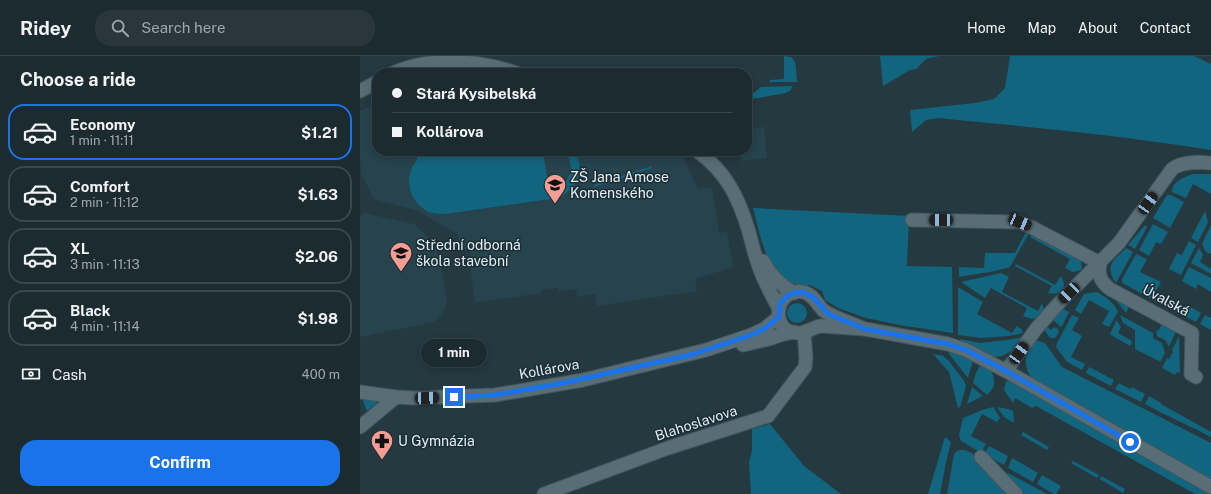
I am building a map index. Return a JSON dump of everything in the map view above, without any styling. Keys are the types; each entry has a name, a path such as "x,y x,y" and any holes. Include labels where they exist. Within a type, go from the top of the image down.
{"street":[{"path":"402,68 423,63 443,61 472,62 502,68"},
{"path":"360,91 372,85"},
{"path":"704,156 728,181 737,197 759,267 779,313 782,325 786,328 804,331 816,324 819,316 816,302"},
{"path":"1006,371 1036,329 1058,304 1119,243 1172,169 1176,165 1199,162 1211,163"},
{"path":"912,220 1020,222 1100,263"},
{"path":"748,230 764,263 772,275 782,286 794,293"},
{"name":"Úvalská","path":"1100,263 1100,278 1110,289 1192,333 1192,374 1196,377"},
{"path":"779,313 782,300 798,292 807,294 814,298 828,314 865,329 948,344 966,350 1211,487"},
{"name":"Kollárova","path":"360,392 413,398 495,395 582,380 706,350 751,335 764,329 779,313"},
{"name":"Kollárova","path":"706,350 743,345 821,326 865,329"},
{"name":"Blahoslavova","path":"544,494 668,448 768,416 805,367 806,358 804,331"},
{"path":"360,426 396,397"},
{"path":"360,411 360,426"},
{"path":"981,457 1016,494"}],"shaded area":[{"path":"784,56 791,57 795,62 797,82 770,82 770,80 784,79"},
{"path":"880,56 939,56 926,59 916,69 910,70 883,86"},
{"path":"1010,56 1194,56 1211,64 1211,150 1109,136 938,118 926,120 912,132 910,110 975,103 994,99 1005,88"},
{"path":"792,86 791,90 786,93 752,99 752,93 761,87"},
{"name":"ZŠ Jana Amose Komenského","path":"372,105 372,156 681,156 683,157 698,189 712,187 719,233 727,232 733,267 695,279 697,291 597,306 595,294 577,297 576,289 559,291 558,288 541,290 542,293 475,303 469,257 472,248 460,250 457,234 418,211 374,199 361,173 360,111"},
{"path":"764,127 767,158 741,161 740,156 752,156 752,128"},
{"path":"417,156 544,156 549,191 562,185 569,176 571,170 567,156 577,156 580,165 577,178 570,190 558,198 445,214 435,214 421,207 412,195 409,181 410,173 417,160"},
{"path":"652,166 652,168 594,187 594,185"},
{"path":"1193,174 1211,174 1211,194 1193,184 1186,198 1172,192 1174,185 1177,182"},
{"path":"1167,195 1171,195 1184,202 1170,228 1153,218"},
{"path":"753,208 909,216 907,266 952,267 953,333 905,326 866,318 838,308 825,300 822,291 810,285 804,287 786,280 773,267 768,258"},
{"path":"1205,211 1208,222 1198,242 1191,238"},
{"name":"Střední odborná škola stavební","path":"364,213 414,224 429,238 440,258 447,303 443,312 434,322 360,337 360,216"},
{"path":"1153,224 1168,232 1161,244 1156,242 1149,256 1139,250"},
{"path":"1145,225 1147,227 1135,249 1128,245"},
{"path":"1211,225 1211,254 1206,252 1202,244"},
{"path":"1027,230 1028,235 1010,267 959,277 959,267 984,268 985,253 1015,253"},
{"path":"1033,233 1076,257 1081,262 1081,270 1073,272 1065,268 1070,259 1030,237"},
{"path":"1189,241 1196,245 1181,275 1169,269 1177,253 1182,255"},
{"path":"1126,248 1133,252 1116,283 1112,277 1110,267 1114,260"},
{"path":"1199,248 1203,255 1200,262 1211,269 1211,274 1191,263"},
{"path":"1136,254 1147,259 1140,272 1161,282 1155,293 1169,301 1167,307 1122,282 1122,279"},
{"path":"1016,264 1055,285 1061,276 1064,288 1057,293 1048,293 1052,286 1015,266"},
{"path":"1189,267 1211,278 1211,292 1198,284 1196,289 1182,281"},
{"path":"1001,273 1009,277 1002,292 1038,311 1042,303 1044,310 1040,316 1029,318 1023,316 1027,308 991,288 985,298 961,282"},
{"path":"958,287 983,302 977,314 1012,333 1017,326 1023,333 982,338 958,335"},
{"path":"1096,292 1109,300 1118,312 1109,327 1102,324 1109,311 1089,300 1081,314 1075,310 1084,294"},
{"path":"1114,298 1130,305 1126,313"},
{"path":"797,303 804,306 807,313 804,320 797,323 790,320 787,313 790,306"},
{"path":"1173,303 1185,309 1187,305 1201,313 1196,322 1170,309"},
{"path":"1062,308 1069,312 1062,326 1060,326 1052,319"},
{"path":"1072,315 1079,318 1072,330 1082,336 1071,357 1085,364 1082,370 1067,362 1056,347"},
{"path":"1120,315 1153,333 1153,338 1162,343 1165,353 1161,361 1135,349 1135,330 1123,323"},
{"path":"1205,315 1211,318 1211,330 1200,324"},
{"path":"1116,321 1121,327 1118,333 1132,341 1130,346 1110,334"},
{"path":"1162,324 1176,331 1169,347 1165,340 1157,336 1156,330 1158,331"},
{"path":"1046,326 1051,330 1054,327 1058,329 1059,332 1055,338 1050,338 1045,331"},
{"path":"1179,336 1180,373 1177,372 1175,375 1162,368 1167,358 1169,359 1173,352 1172,350"},
{"path":"1023,337 1014,350 1002,356 994,357 962,342 960,339 980,343"},
{"path":"1035,340 1045,343 1062,367 1211,443 1211,480 1032,379 1027,369 1026,359"},
{"path":"949,351 973,360 968,378 949,354"},
{"path":"933,354 943,356 949,361 964,381 966,386 960,407 958,408 949,372"},
{"path":"981,364 990,368 994,379 994,385 987,395 973,383"},
{"path":"1089,367 1114,380 1111,386 1086,373"},
{"path":"1012,381 1210,494 1195,494 1036,406 1032,408 1015,398 1013,403 1004,390 1006,382"},
{"path":"1119,383 1130,389 1132,387 1145,394 1141,402 1115,389"},
{"path":"972,387 983,396 967,404"},
{"path":"1149,396 1211,432 1211,437 1145,404"},
{"path":"364,399 377,400 378,402 367,411 363,401"},
{"path":"993,407 1000,418 997,422 982,414 971,436 986,444 980,452 961,441 959,435 963,418"},
{"path":"997,407 1013,411 1014,423 1004,417"},
{"path":"770,424 804,466 841,494 751,494 749,462 752,451 752,429"},
{"path":"1023,432 1049,447 1047,450 1021,435"},
{"path":"945,437 951,442 940,494 928,494"},
{"path":"989,446 1008,456 1004,465 986,455 985,453"},
{"path":"960,450 965,450 972,453 1010,494 947,494 954,454"},
{"path":"1012,458 1038,473 1033,482 1008,468"},
{"path":"1073,461 1099,475 1097,478 1071,463"},
{"path":"1002,472 1008,473 1047,494 1021,494"},
{"path":"1042,475 1061,486 1056,494 1037,484"},
{"path":"1101,476 1125,489 1123,493 1100,479"}],"place":[{"name":"ZŠ Jana Amose Komenského","path":"555,204"},
{"name":"Střední odborná škola stavební","path":"401,272"},
{"name":"U Gymnázia","path":"382,460"}],"route":[{"path":"454,397 495,395 582,380 694,354 751,335 764,329 779,317 779,309 782,300 789,294 802,292 814,298 828,314 865,329 948,344 966,350 1006,371 1130,442"}]}
